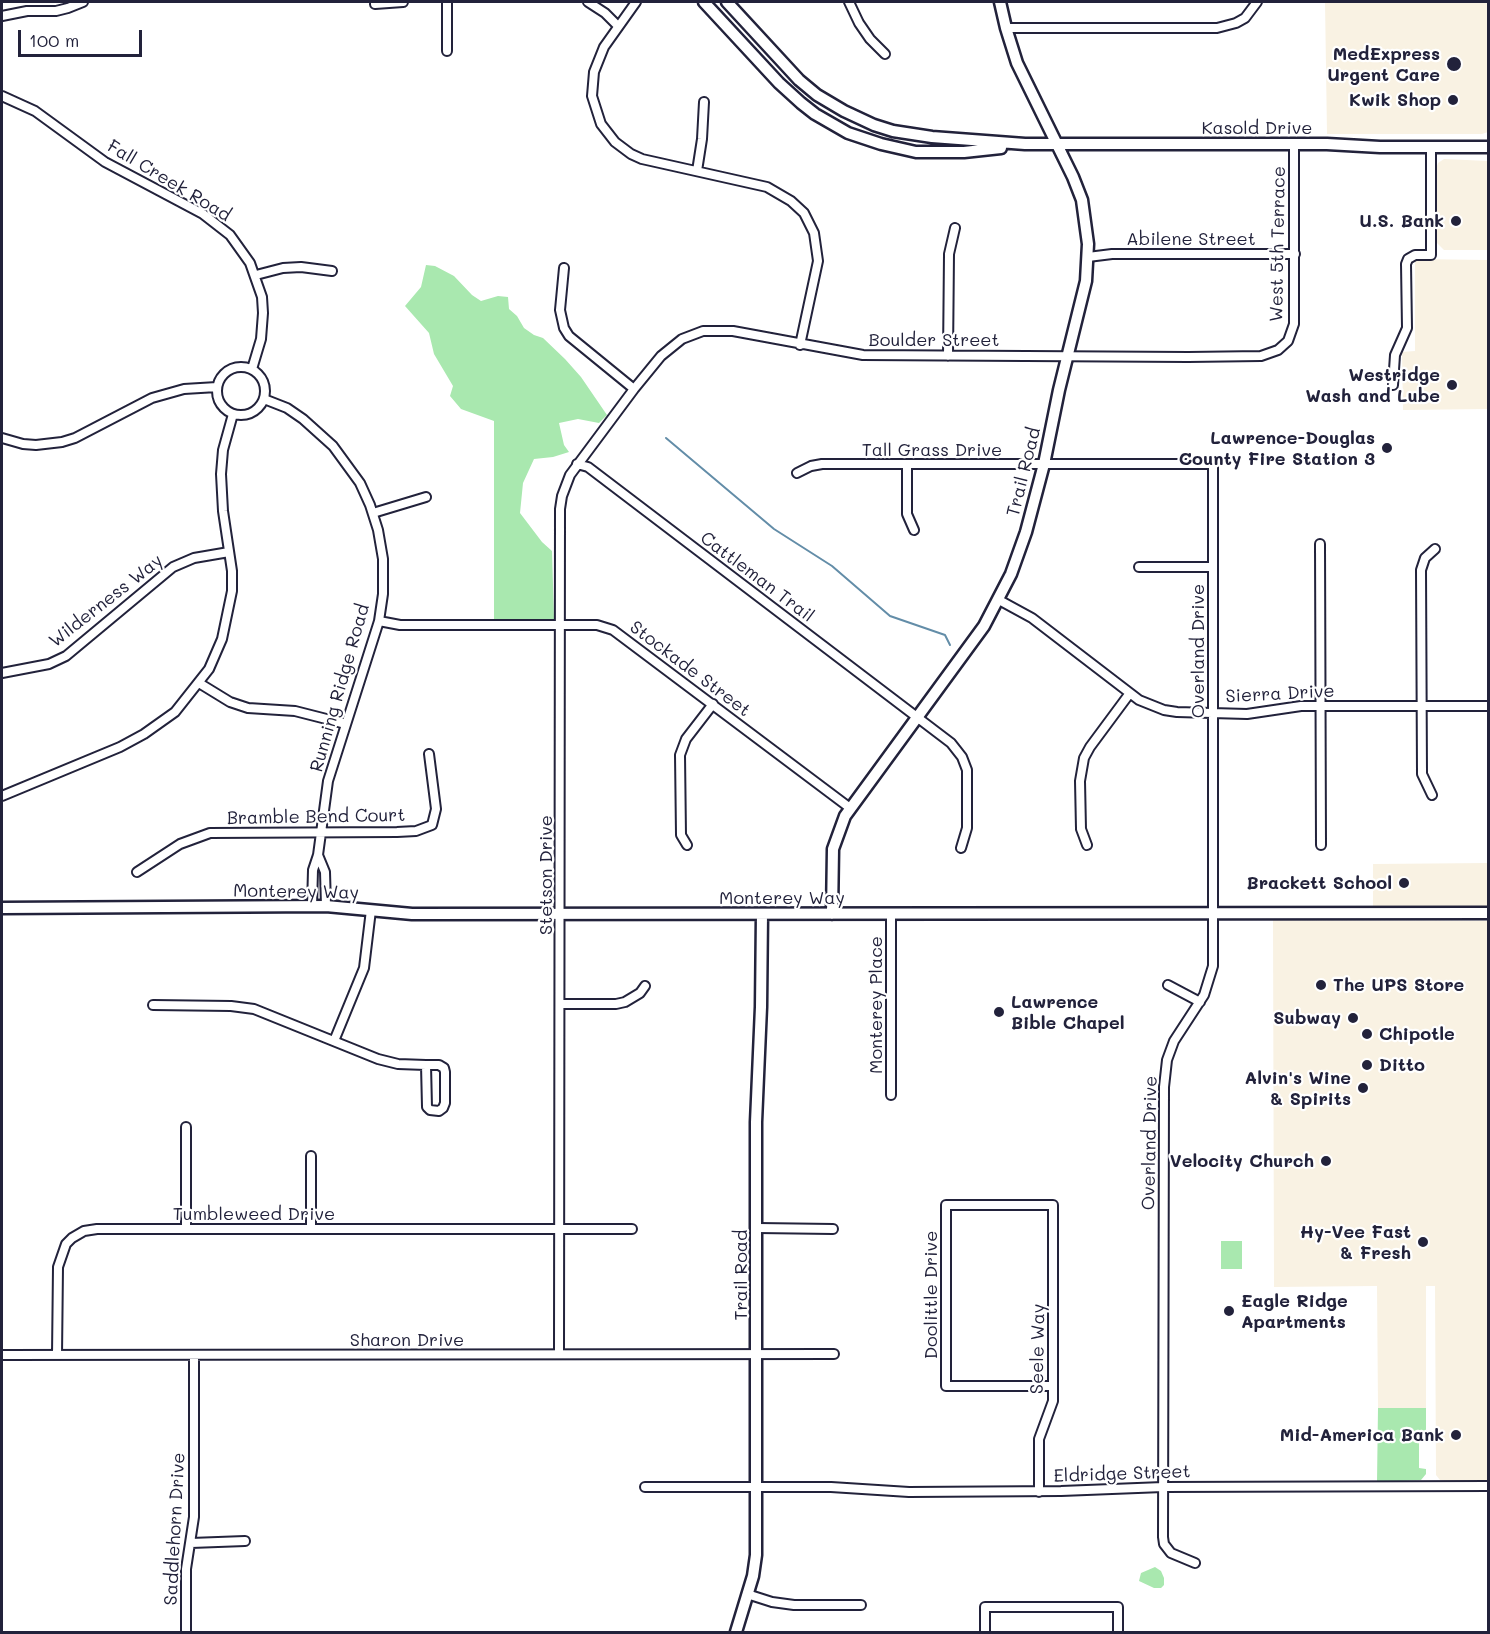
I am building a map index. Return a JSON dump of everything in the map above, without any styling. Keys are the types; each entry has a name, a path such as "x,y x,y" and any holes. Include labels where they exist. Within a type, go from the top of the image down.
{"street":[{"path":"2,16 27,11 56,11 83,2"},
{"path":"375,4 403,2"},
{"path":"447,2 447,51"},
{"path":"588,2 618,26"},
{"path":"636,2 604,46 594,72 592,96 601,123 615,142 631,154 651,162 767,187 790,201 806,216 814,234 818,261 800,345"},
{"name":"Kasold Drive","path":"704,2 779,83 801,103 848,132 901,149 931,153 964,152 1025,144"},
{"name":"Kasold Drive","path":"726,2 799,80 828,102 851,115 884,128 915,135 1025,144 1488,147"},
{"path":"849,2 870,39 885,54"},
{"name":"Trail Road","path":"832,914 833,849 850,808 984,627 999,600 1023,540 1044,464 1086,281 1088,257 1082,200 1017,63 1000,2"},
{"path":"1006,28 1217,28 1245,18 1257,2"},
{"name":"Fall Creek Road","path":"2,96 35,111 105,162 216,223 242,249 256,275 262,297 263,325 252,369"},
{"path":"697,171 704,102"},
{"name":"West 5th Terrace","path":"1286,343 1294,324 1294,144"},
{"path":"1393,385 1395,355 1407,327 1406,264 1408,259 1415,255 1431,255 1431,147"},
{"path":"948,356 949,254 955,228"},
{"name":"Abilene Street","path":"1088,257 1112,254 1295,254"},
{"path":"256,275 283,268 301,267 332,271"},
{"path":"564,268 560,310 568,336 634,388"},
{"name":"Boulder Street","path":"616,413 634,388 671,346 694,333 712,330 733,331 862,355 1261,356 1278,350 1286,343"},
{"path":"237,367 252,369 262,378 264,399 255,411 240,415 233,414 220,404 217,387 224,374 230,369 237,367"},
{"path":"2,438 22,444 36,445 62,442 75,438 152,398 184,389 217,387"},
{"name":"Running Ridge Road","path":"264,399 287,408 333,446 360,483 373,513 383,559 379,621 328,781 318,855 313,870 312,907"},
{"name":"Stetson Drive","path":"559,1354 560,509 566,483 577,464 616,413"},
{"path":"2,796 120,747 144,734 175,712 209,669 222,639 232,591 221,474 223,450 233,414"},
{"name":"Cattleman Trail","path":"577,464 595,472 951,743 966,765 967,828 961,848"},
{"name":"Tall Grass Drive","path":"797,472 822,464 906,466 1214,464"},
{"name":"Overland Drive","path":"1195,1563 1170,1553 1164,1544 1164,1079 1167,1060 1174,1041 1200,1002 1207,988 1213,966 1214,464"},
{"path":"906,466 906,514 914,530"},
{"path":"373,513 426,497"},
{"path":"1320,544 1321,846"},
{"path":"1432,795 1422,774 1421,570 1425,558 1435,549"},
{"name":"Wilderness Way","path":"2,673 49,664 66,656 173,567 194,558 229,552"},
{"path":"1139,567 1213,567"},
{"name":"Sierra Drive","path":"999,600 1032,618 1130,693 1145,703 1164,710 1246,714 1300,706 1488,706"},
{"name":"Stockade Street","path":"379,621 400,625 597,625 614,630 850,808"},
{"path":"199,683 230,702 248,708 296,711 346,724"},
{"path":"1087,845 1081,829 1080,781 1084,758 1130,693"},
{"path":"687,845 681,835 680,755 686,739 713,704"},
{"name":"Bramble Bend Court","path":"137,872 180,844 210,833 397,832 416,831 432,825 436,809 429,754"},
{"name":"Running Ridge Road","path":"318,855 325,872 326,906"},
{"name":"Monterey Way","path":"2,908 326,906 412,915 1488,913"},
{"path":"334,1041 364,968 371,910"},
{"name":"Monterey Place","path":"891,914 891,1095"},
{"name":"Trail Road","path":"736,1632 756,1555 758,1228 756,1122 762,1007 762,915"},
{"path":"1168,985 1200,1002"},
{"path":"560,1004 616,1004 625,1002 640,993 645,986"},
{"path":"153,1005 231,1006 254,1009 378,1059 398,1064 439,1065 444,1068 445,1072 445,1103 439,1111 430,1110 427,1107 426,1065"},
{"path":"186,1127 186,1229"},
{"path":"311,1156 311,1229"},
{"name":"Seele Way","path":"946,1205 1053,1205 1053,1401 1039,1439 1039,1492"},
{"name":"Doolittle Drive","path":"946,1205 946,1386 1053,1386"},
{"name":"Tumbleweed Drive","path":"57,1355 58,1267 64,1248 72,1238 84,1231 97,1229 632,1228"},
{"path":"758,1228 833,1228"},
{"name":"Sharon Drive","path":"2,1355 757,1356 834,1354"},
{"name":"Saddlehorn Drive","path":"186,1632 186,1569 194,1517 194,1356"},
{"name":"Eldridge Street","path":"645,1487 831,1487 882,1492 1039,1492 1163,1487 1488,1486"},
{"path":"191,1543 245,1541"},
{"path":"747,1594 780,1604 861,1605"},
{"path":"985,1632 985,1607 1118,1607 1118,1632"}],"shaded area":[{"path":"1325,2 1488,2 1488,132 1482,134 1327,134"},
{"path":"1444,159 1488,161 1488,250 1444,250 1437,243 1436,169 1438,163"},
{"path":"1415,259 1488,260 1488,409 1403,410 1402,352 1415,351"},
{"path":"1488,863 1488,906 1373,906 1373,864"},
{"path":"1273,920 1488,921 1488,1482 1445,1481 1440,1480 1436,1475 1435,1286 1426,1286 1426,1408 1378,1408 1377,1286 1274,1287"}],"green space":[{"path":"426,265 435,266 454,276 481,301 498,296 508,297 509,309 517,316 524,328 543,338 565,359 581,377 607,415 599,423 578,419 559,423 564,445 569,452 534,459 523,483 520,513 542,542 552,551 554,619 494,621 494,421 461,409 450,396 453,386 434,354 429,333 405,306 421,287"},
{"path":"1221,1241 1242,1241 1242,1269 1221,1269"},
{"path":"1378,1408 1426,1408 1426,1438 1419,1439 1419,1468 1426,1469 1426,1474 1421,1480 1377,1482"},
{"path":"1155,1567 1161,1571 1164,1578 1164,1585 1161,1588 1154,1588 1139,1581 1141,1573"}],"waterway":[{"path":"666,438 774,529 832,566 890,616 945,635 950,645"}],"place":[{"name":"MedExpress Urgent Care","path":"1454,64"},
{"name":"Kwik Shop","path":"1453,100"},
{"name":"U.S. Bank","path":"1456,221"},
{"name":"Westridge Wash and Lube","path":"1452,385"},
{"name":"Lawrence-Douglas County Fire Station 3","path":"1387,448"},
{"name":"Brackett School","path":"1404,883"},
{"name":"The UPS Store","path":"1321,985"},
{"name":"Lawrence Bible Chapel","path":"999,1012"},
{"name":"Subway","path":"1353,1018"},
{"name":"Chipotle","path":"1367,1034"},
{"name":"Ditto","path":"1367,1065"},
{"name":"Alvin's Wine & Spirits","path":"1363,1088"},
{"name":"Velocity Church","path":"1326,1161"},
{"name":"Hy-Vee Fast & Fresh","path":"1423,1242"},
{"name":"Eagle Ridge Apartments","path":"1229,1311"},
{"name":"Mid-America Bank","path":"1456,1435"}]}
